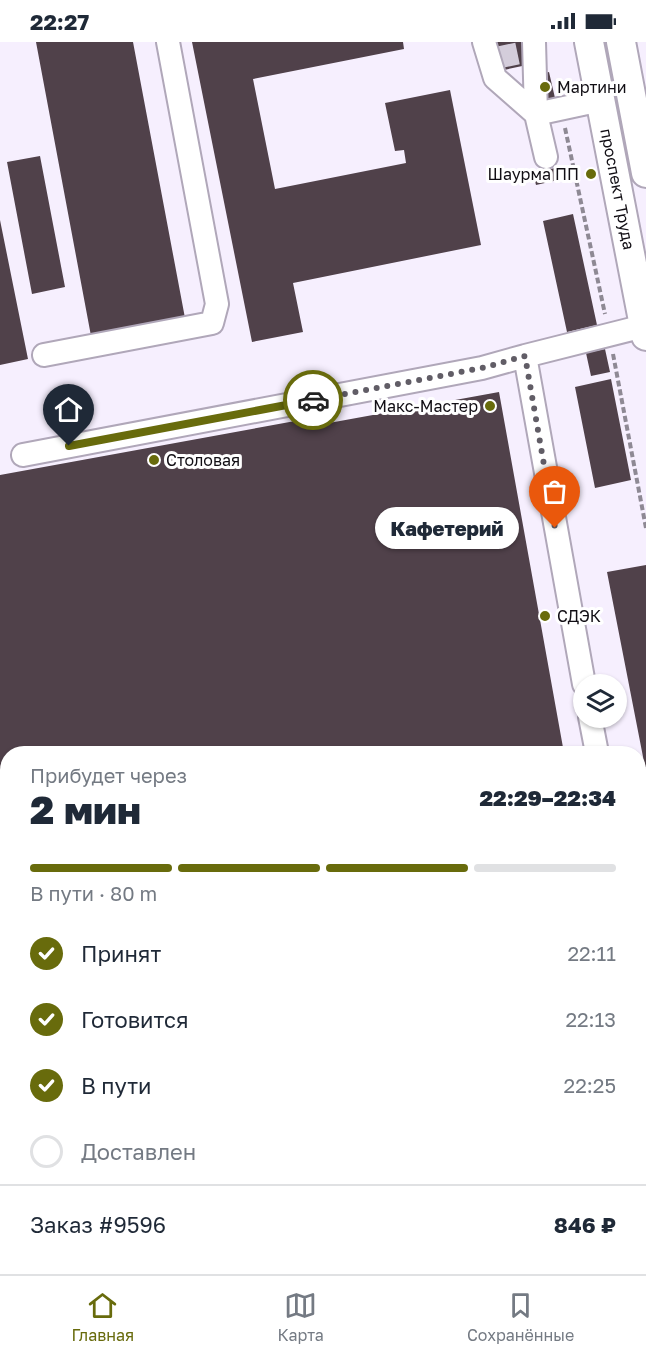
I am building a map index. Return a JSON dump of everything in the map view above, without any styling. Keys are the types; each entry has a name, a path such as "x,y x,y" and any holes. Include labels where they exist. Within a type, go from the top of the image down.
{"main road":[{"name":"проспект Труда","path":"589,42 645,331"},
{"name":"проспект Труда","path":"621,42 646,173"}],"lane":[{"path":"44,356 212,323 217,304 168,42"},
{"path":"531,48 536,114 546,157"},
{"path":"489,49 495,78 536,114"},
{"path":"536,114 601,100"},
{"path":"23,455 482,368 609,334 645,331"},
{"path":"525,356 582,674"},
{"path":"592,728 596,746"}],"path":[{"path":"561,108 609,334 646,528"}],"building":[{"path":"36,42 133,42 185,318 91,336"},
{"path":"192,42 403,42 404,49 253,79 275,189 406,163 404,150 395,151 385,103 450,90 481,245 293,283 303,332 252,342"},
{"path":"492,42 522,42 527,65 499,71"},
{"path":"549,72 555,98 542,100 537,75"},
{"path":"40,156 65,287 32,294 7,162"},
{"path":"555,168 558,180 536,185 533,173"},
{"path":"573,214 597,325 567,332 543,221"},
{"path":"0,220 28,359 0,365"},
{"path":"605,349 610,372 591,376 586,353"},
{"path":"611,379 631,480 595,488 575,387"},
{"path":"499,392 563,746 0,746 0,475 328,415 329,423"},
{"path":"646,565 646,746 641,746 607,572"}],"tunnel":[{"path":"496,58 525,52"}],"way so far":[{"path":"313,400 482,368 525,356 555,528"}],"place":[{"name":"Мартини","path":"545,87"},
{"name":"Шаурма ПП","path":"591,174"},
{"name":"Макс-Мастер","path":"490,406"},
{"name":"Столовая","path":"154,460"},
{"name":"Кафетерий","path":"555,528"},
{"name":"СДЭК","path":"545,616"}],"route":[{"path":"69,446 313,400"}]}
